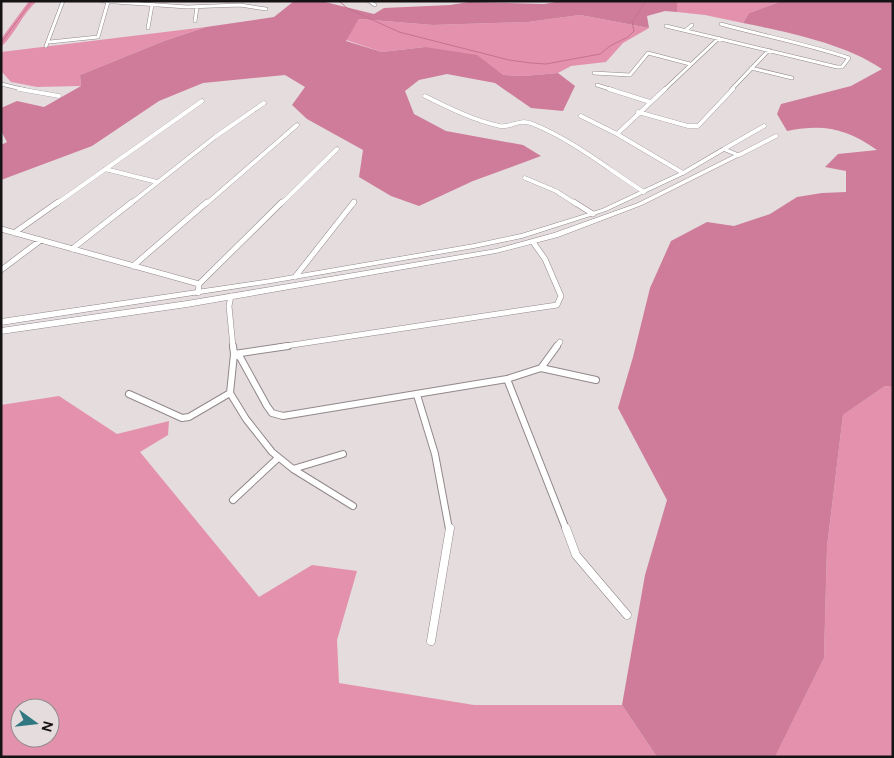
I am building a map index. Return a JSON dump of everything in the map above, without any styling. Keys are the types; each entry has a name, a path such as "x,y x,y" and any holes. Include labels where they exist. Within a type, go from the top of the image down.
{"street":[{"path":"46,46 63,1"},
{"path":"102,1 187,7 228,3 266,9"},
{"path":"187,7 189,1"},
{"path":"369,1 375,5"},
{"path":"50,42 98,37 108,2"},
{"path":"148,28 152,5"},
{"path":"195,21 197,7"},
{"path":"666,26 839,67 842,67 850,58 817,47 760,35 722,24"},
{"path":"686,30 692,25"},
{"path":"617,134 638,112 719,38"},
{"path":"638,112 688,126 698,126 750,68 769,50"},
{"path":"594,73 630,75 645,55 648,54 690,64"},
{"path":"750,68 792,78"},
{"path":"596,85 650,102"},
{"path":"2,86 59,96"},
{"path":"425,96 454,110 500,126 520,121 528,122 547,131 644,192"},
{"path":"14,233 202,101"},
{"path":"72,249 215,137 264,103"},
{"path":"581,116 617,134 682,173"},
{"path":"133,266 297,125"},
{"path":"1,331 79,321 231,296 271,286 295,277 522,236 593,214 644,192 682,173 764,126"},
{"path":"1,322 198,293 271,286 452,259 533,242 602,220 640,204 776,136"},
{"path":"198,293 199,284 337,149"},
{"path":"724,149 739,155"},
{"path":"105,169 157,182"},
{"path":"525,178 556,191 593,214"},
{"path":"295,277 354,202"},
{"path":"1,229 199,284"},
{"path":"1,270 41,240"},
{"path":"234,354 557,305 561,296 545,259 533,242"},
{"path":"231,296 229,306 234,354 230,393 246,419 278,458 293,470 353,506"},
{"path":"541,368 560,342"},
{"path":"234,354 240,357 267,406 277,415 292,416 507,379 541,368 596,380"},
{"path":"507,379 543,466 576,555 627,615"},
{"path":"129,394 182,418 189,417 230,393"},
{"path":"417,395 435,454 450,524 431,641"},
{"path":"293,470 343,454"},
{"path":"233,500 278,458"}],"shaded area":[{"path":"29,1 37,1 1,47 1,39"},
{"path":"294,1 325,2 374,14 384,8 450,5 469,2 544,4 562,1 677,1 677,12 665,11 647,16 649,28 580,15 528,22 433,25 359,19 346,41 382,52 425,47 477,55 503,75 524,76 558,73 575,86 563,111 531,108 495,83 447,74 419,80 405,91 414,114 446,131 523,145 541,156 473,181 419,206 391,196 359,177 363,150 307,119 292,105 305,87 285,75 203,83 159,101 92,146 1,180 1,145 7,142 1,131 1,108 17,101 44,107 81,86 80,75 164,41 206,27 274,17"},
{"path":"782,1 749,13 743,23 705,15 677,12 676,2"},
{"path":"782,1 893,1 893,387 885,386 843,415 827,547 824,658 775,757 657,757 622,705 645,575 667,500 618,408 650,288 671,241 707,222 734,226 770,214 797,197 846,192 846,171 825,167 838,154 877,150 844,132 823,128 787,131 777,114 781,104 851,86 882,69 833,45 743,23 749,13"},
{"path":"580,15 649,28 623,43 606,62 571,66 558,73 524,76 502,75 425,47 382,52 346,40 359,19 433,25 528,22"},
{"path":"206,27 164,41 80,75 81,86 37,87 11,82 1,71 1,52"},
{"path":"885,386 893,387 893,757 775,757 824,658 827,547 843,415"},
{"path":"59,396 117,434 169,421 168,435 140,452 259,597 312,565 357,571 337,640 339,683 474,705 622,705 657,757 1,757 1,405"}],"waterway":[{"path":"1,43 32,1"},
{"path":"339,1 347,8 399,32 509,60 546,64 600,54 610,46 628,37 634,31 632,22 646,1"}]}
